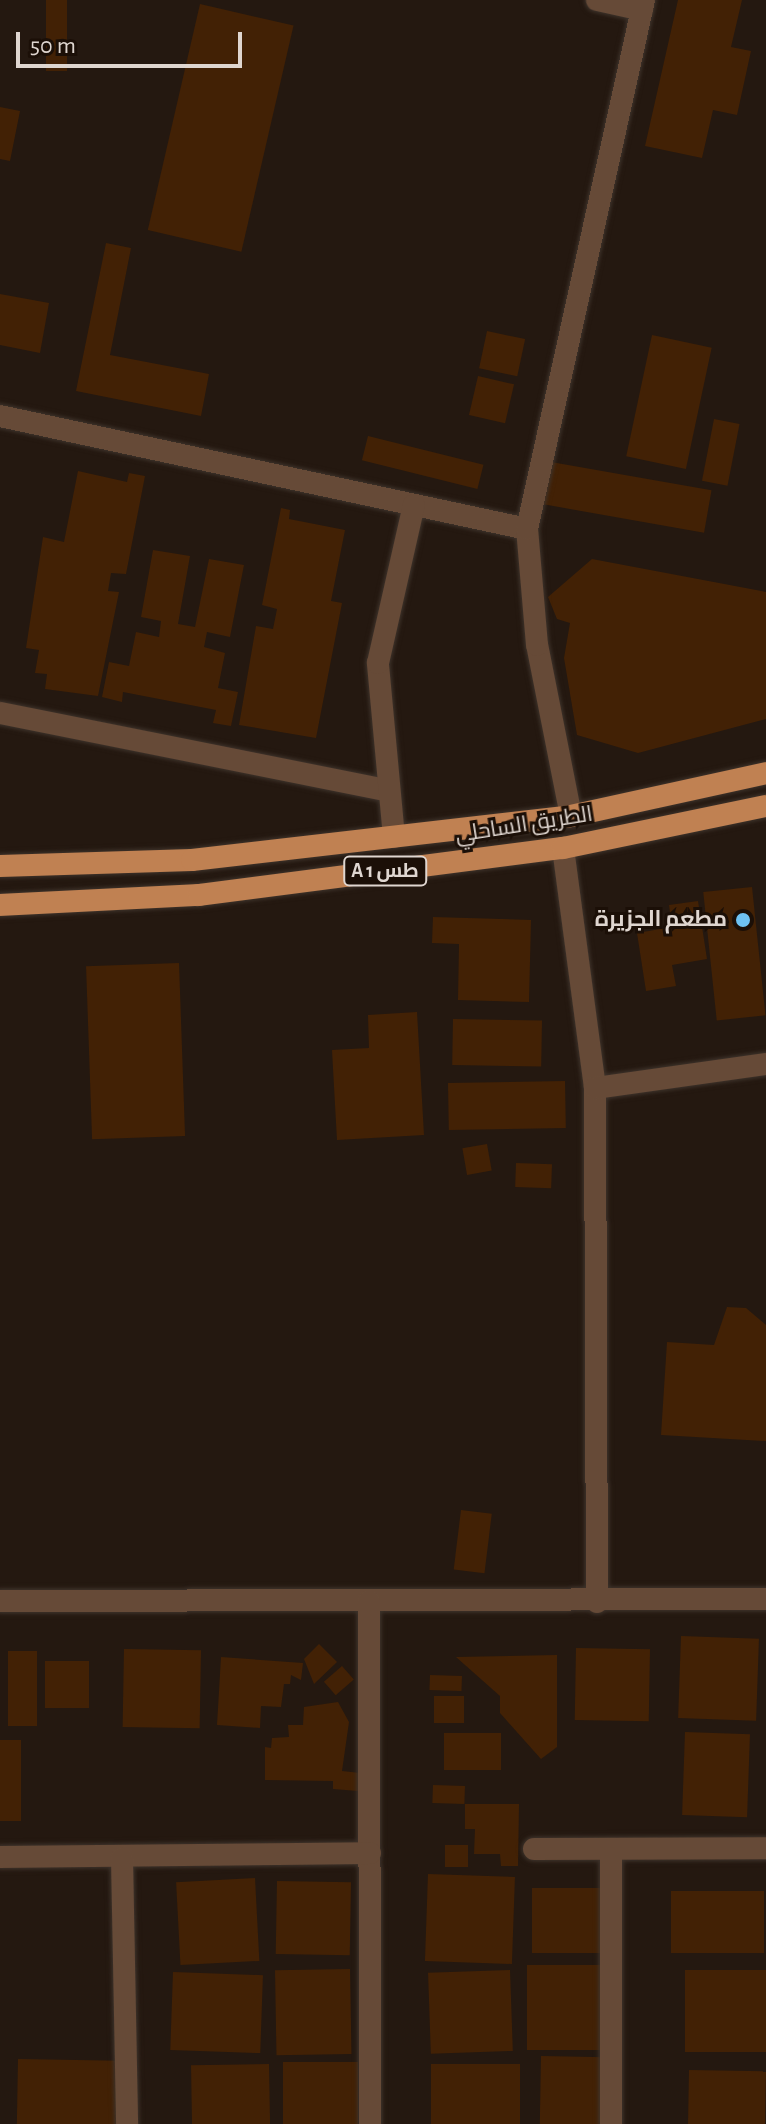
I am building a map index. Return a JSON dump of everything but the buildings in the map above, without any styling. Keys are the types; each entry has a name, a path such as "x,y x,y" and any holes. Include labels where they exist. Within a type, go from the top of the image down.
{"highway":[{"name":"الطريق الساحلي","path":"0,866 192,860 571,816 766,773"},
{"name":"الطريق الساحلي","path":"0,905 199,895 563,848 766,806"}],"street":[{"path":"571,816 537,645 527,529 643,5 597,0"},
{"path":"0,416 527,529"},
{"path":"394,837 386,790 378,663 414,505"},
{"path":"0,736 0,714 386,790"},
{"path":"563,848 595,1088 597,1602"},
{"path":"595,1088 766,1064"},
{"path":"0,1601 597,1602 766,1599"},
{"path":"369,1601 370,2124"},
{"path":"534,1849 766,1848"},
{"path":"611,1849 611,2124"},
{"path":"0,1857 370,1853"},
{"path":"122,1858 127,2124"}],"place":[{"name":"مطعم الجزيرة","path":"743,920"}]}
